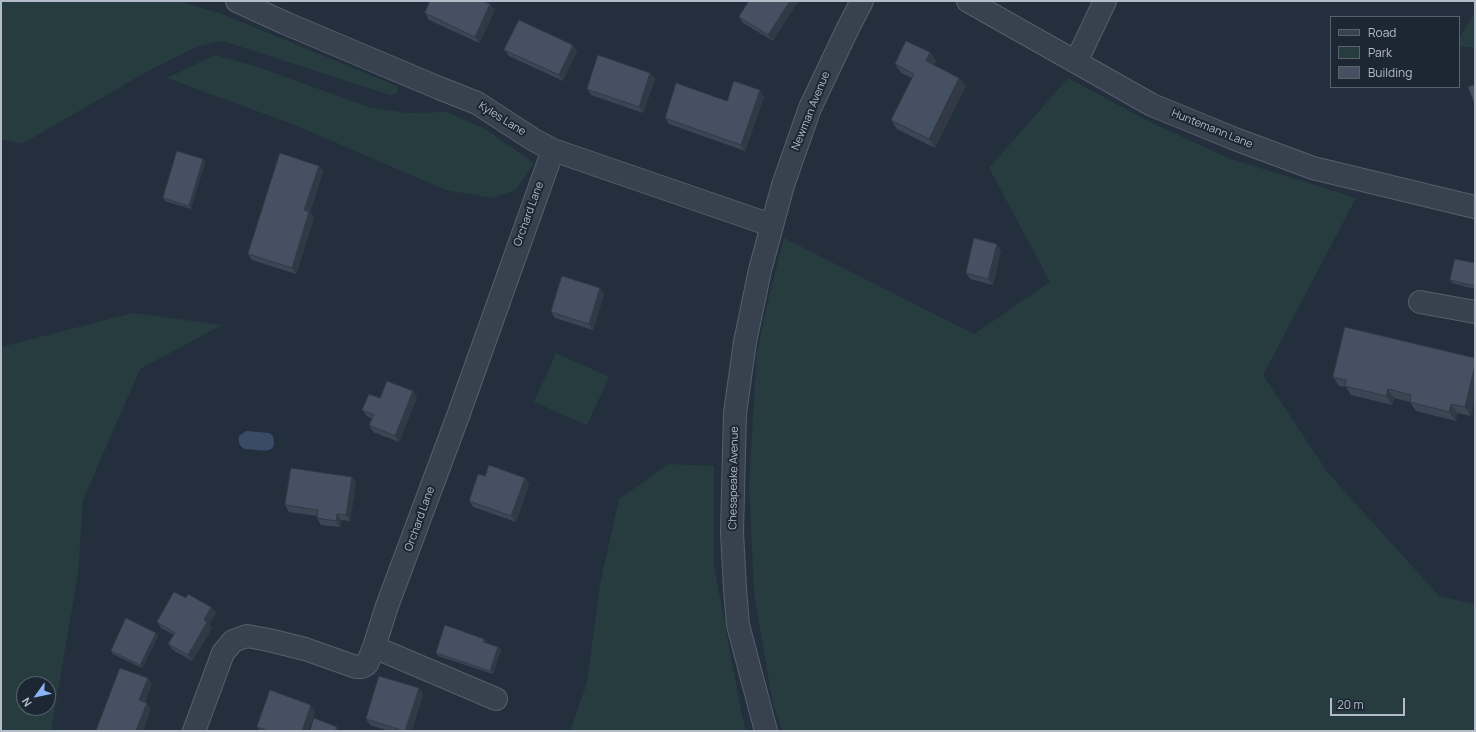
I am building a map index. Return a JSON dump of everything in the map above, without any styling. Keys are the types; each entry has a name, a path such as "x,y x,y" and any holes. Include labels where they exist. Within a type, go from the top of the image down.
{"street":[{"name":"Kyles Lane","path":"237,1 285,23 439,88 477,102 534,140 553,150 771,225"},
{"name":"Newman Avenue","path":"771,225 782,185 810,108 862,1"},
{"name":"Huntemann Lane","path":"968,1 1152,105 1235,139 1313,168 1475,208"},
{"path":"1076,62 1105,1"},
{"name":"Orchard Lane","path":"194,731 223,653 233,641 247,636 305,649 356,667 362,667 366,664 374,646 387,606 458,416 553,150"},
{"name":"Chesapeake Avenue","path":"766,731 738,626 734,589 732,532 736,413 744,349 771,225"},
{"path":"1420,302 1475,312"},
{"path":"374,646 496,698"}],"green space":[{"path":"1,1 179,1 222,14 397,86 398,93 390,95 223,41 198,46 148,71 22,144 1,139"},
{"path":"1475,12 1475,47 1460,47 1460,36"},
{"path":"215,55 252,65 369,107 406,113 447,112 485,129 534,163 516,190 492,198 446,190 295,125 167,78"},
{"path":"1068,78 1150,122 1228,158 1356,198 1263,375 1328,473 1439,596 1475,604 1475,731 783,731 773,705 754,592 749,483 757,352 769,296 784,238 974,334 1050,282 989,168"},
{"path":"133,313 222,325 140,369 83,500 78,574 56,702 56,676 16,676 16,716 54,716 51,731 1,731 1,347"},
{"path":"556,353 609,377 587,425 534,402"},
{"path":"669,464 714,466 714,566 746,731 570,731 587,683 600,584 619,499"}],"water":[{"path":"246,431 269,433 273,436 273,448 264,450 243,448 239,443 239,436"}],"building":[{"path":"430,1 483,1 490,4 475,37 425,13"},
{"path":"749,1 790,1 768,35 739,17"},
{"path":"519,20 573,45 559,75 504,50"},
{"path":"906,41 930,52 926,61 959,78 929,139 891,120 914,74 895,64"},
{"path":"598,55 650,73 639,107 587,89"},
{"path":"734,81 760,90 741,145 665,118 676,83 727,101"},
{"path":"1475,85 1475,105 1468,87"},
{"path":"177,151 203,159 189,206 163,198"},
{"path":"280,153 319,166 304,210 309,212 292,268 248,254"},
{"path":"974,238 997,244 988,279 966,273"},
{"path":"1455,259 1475,263 1475,286 1450,280"},
{"path":"562,276 600,288 589,324 551,312"},
{"path":"1345,327 1475,358 1475,365 1465,407 1451,404 1449,412 1410,402 1411,395 1388,389 1386,396 1345,386 1346,380 1333,377"},
{"path":"387,381 413,391 395,436 369,425 374,415 362,410 369,394 380,398"},
{"path":"489,465 525,478 511,516 469,501 478,474 485,476"},
{"path":"291,468 352,477 346,515 337,514 336,521 317,518 318,510 285,505"},
{"path":"174,592 186,598 188,594 211,607 204,620 207,622 188,655 168,644 175,633 157,622"},
{"path":"126,618 156,633 140,665 111,651"},
{"path":"445,625 484,639 483,642 498,647 490,671 436,653"},
{"path":"120,668 148,678 139,700 147,703 136,731 96,731"},
{"path":"379,676 419,688 405,731 366,719"},
{"path":"270,690 311,705 302,731 269,731 257,727"},
{"path":"314,718 337,727 335,731 310,731"}]}
